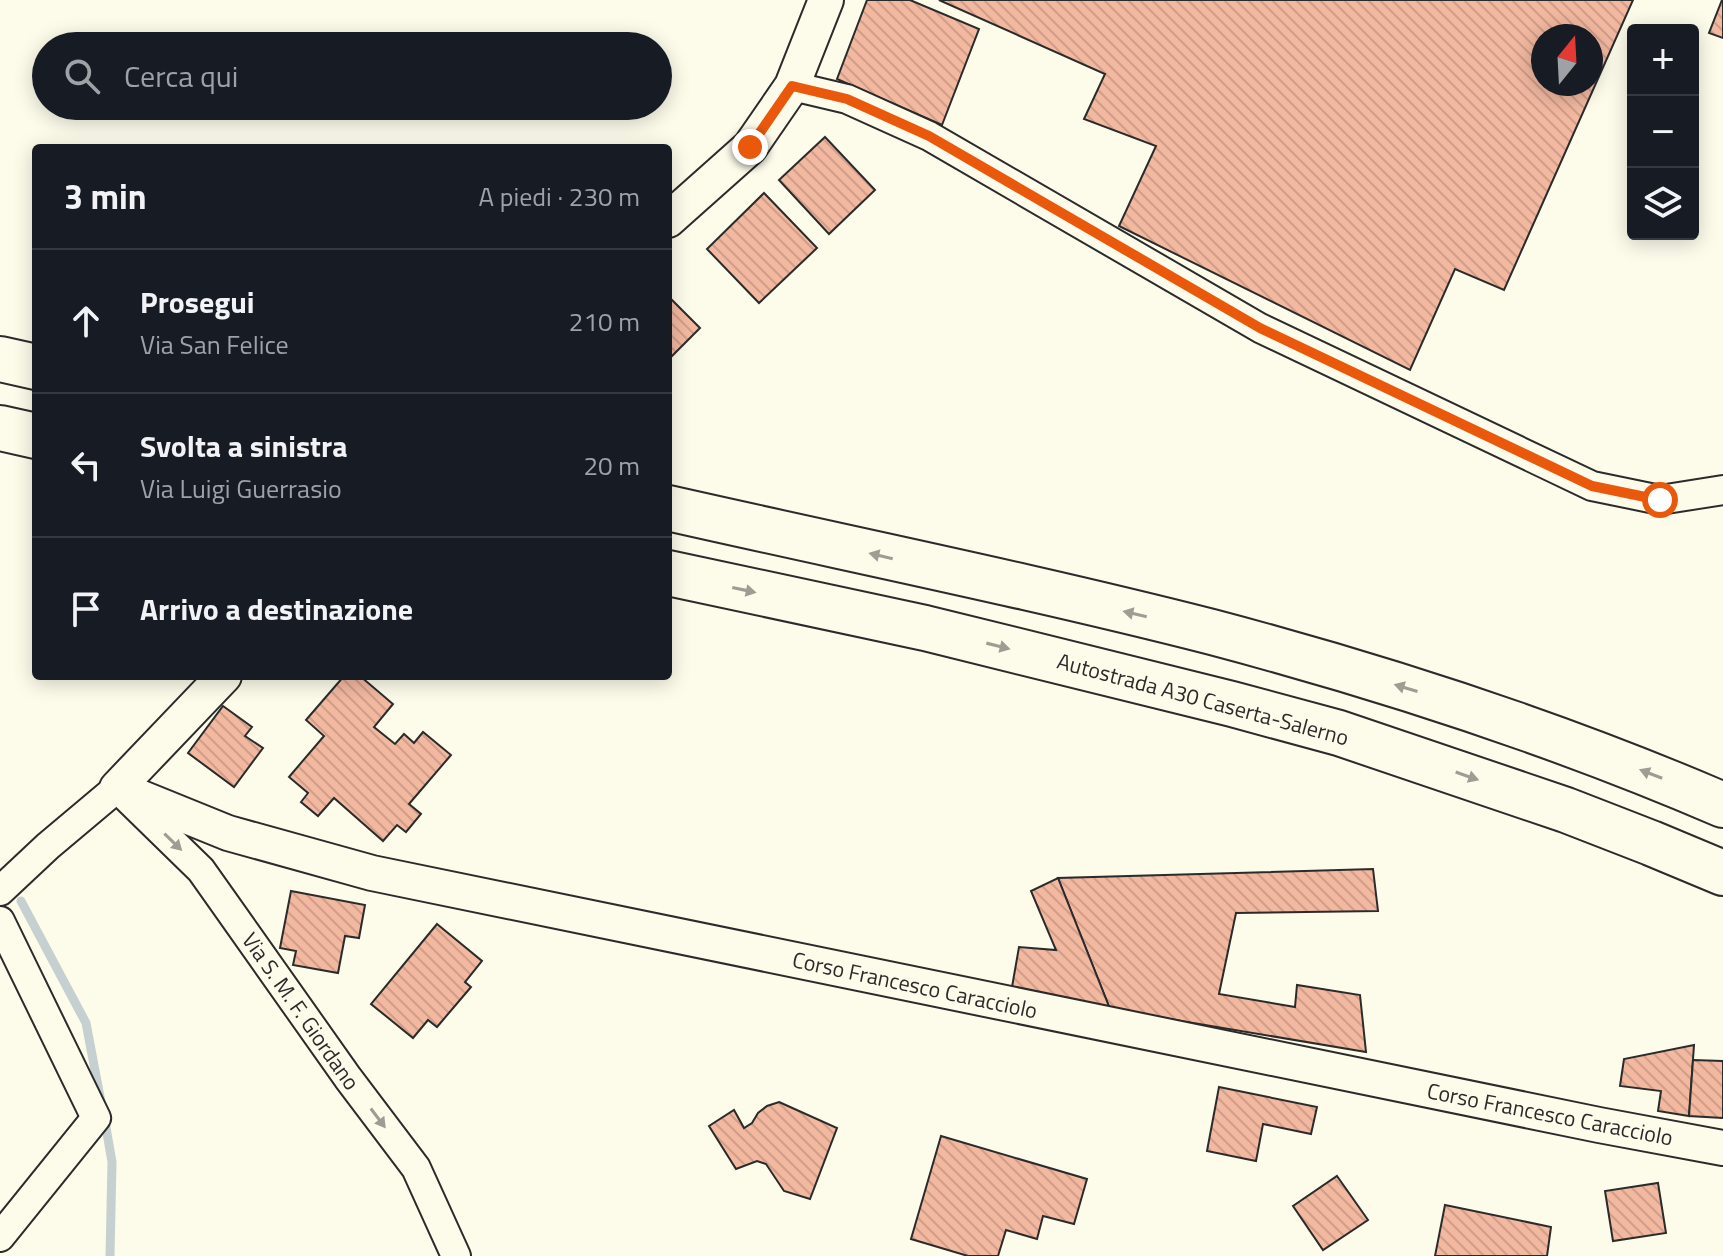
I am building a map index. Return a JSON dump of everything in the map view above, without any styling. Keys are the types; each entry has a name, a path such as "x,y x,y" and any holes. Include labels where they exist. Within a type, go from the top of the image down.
{"highway":[{"path":"0,359 32,366"},
{"path":"0,428 32,435"},
{"path":"672,509 1211,632 1484,712 1658,777 1723,805"},
{"name":"Autostrada A30 Caserta-Salerno","path":"672,574 925,628 1339,733 1460,773 1651,843 1723,873"}],"street":[{"path":"672,216 750,147 792,86 826,0"},
{"path":"792,86 847,99 929,136 1260,328 1592,486 1660,500 1723,490"},
{"path":"0,891 117,788 220,680"},
{"name":"Corso Francesco Caracciolo","path":"117,788 228,833 372,873 1723,1148"},
{"name":"Via S. M. F. Giordano","path":"117,788 201,870 348,1078 416,1168 456,1256"},
{"path":"0,921 96,1118 0,1237"}],"building":[{"path":"867,0 910,0 979,29 942,125 837,79"},
{"path":"939,0 1633,0 1603,67 1603,24 1531,24 1531,96 1590,96 1504,290 1455,269 1410,370 1119,226 1156,146 1084,119 1105,74"},
{"path":"1723,0 1723,38 1709,33"},
{"path":"825,137 875,190 829,234 779,180"},
{"path":"764,193 817,248 759,303 707,249"},
{"path":"672,300 700,328 672,356"},
{"path":"341,680 365,680 393,704 374,727 395,744 404,734 414,743 423,732 451,755 409,804 421,814 406,832 397,825 383,841 334,798 318,816 301,802 308,793 289,777 324,736 306,720"},
{"path":"223,706 252,727 245,736 263,748 234,787 188,753"},
{"path":"1373,869 1378,911 1236,913 1219,994 1295,1007 1297,985 1360,995 1366,1052 1110,1009 1058,878"},
{"path":"1058,878 1110,1009 1012,987 1019,947 1056,950 1031,891"},
{"path":"291,891 365,905 359,938 345,936 338,973 293,965 296,951 280,948"},
{"path":"437,924 482,961 465,982 471,987 437,1027 428,1020 413,1038 371,1004"},
{"path":"1694,1045 1689,1116 1658,1111 1661,1091 1620,1086 1624,1059"},
{"path":"1693,1060 1723,1061 1723,1118 1689,1116"},
{"path":"1219,1087 1317,1107 1311,1134 1263,1124 1256,1161 1207,1151"},
{"path":"779,1102 837,1128 810,1199 784,1191 766,1164 757,1161 736,1169 709,1126 734,1110 744,1128 767,1106"},
{"path":"941,1136 1087,1179 1074,1224 1043,1216 1037,1239 1006,1230 998,1256 968,1256 911,1239"},
{"path":"1337,1176 1368,1220 1323,1250 1293,1206"},
{"path":"1658,1183 1666,1233 1613,1241 1605,1191"},
{"path":"1445,1205 1551,1227 1547,1256 1435,1256"}],"waterway":[{"path":"21,901 86,1023 101,1102"},
{"path":"104,1116 112,1162 110,1256"}],"route":[{"path":"750,147 792,86 847,99 929,136 1260,328 1592,486 1660,500"}]}
